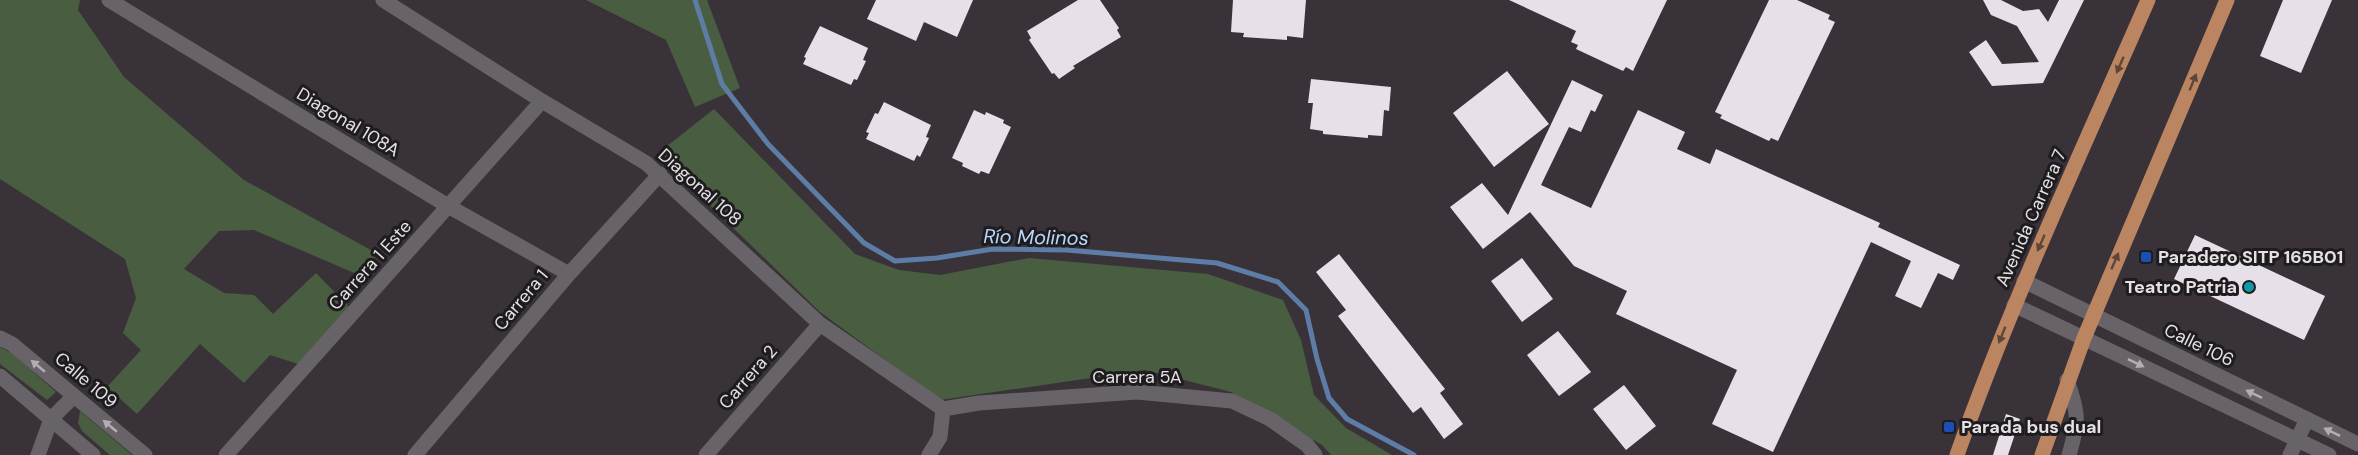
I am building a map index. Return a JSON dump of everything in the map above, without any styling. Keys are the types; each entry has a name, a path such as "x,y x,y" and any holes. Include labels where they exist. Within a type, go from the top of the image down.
{"main road":[{"name":"Avenida Carrera 7","path":"1957,455 2014,304 2148,0"},
{"path":"2042,455 2067,380 2093,315 2227,0"}],"street":[{"name":"Diagonal 108A","path":"109,0 448,206 569,274"},
{"name":"Diagonal 108","path":"383,0 542,101 646,163 820,324 943,409"},
{"name":"Carrera 1 Este","path":"226,455 542,101"},
{"name":"Carrera 1","path":"415,455 569,274 660,174"},
{"name":"Calle 106","path":"2024,281 2358,444"},
{"path":"2014,304 2329,455"},
{"name":"Carrera 2","path":"706,455 820,324"},
{"name":"Calle 109","path":"0,338 12,344 145,455"},
{"path":"0,376 93,455"},
{"path":"2067,380 2077,410 2076,433 2069,455"},
{"name":"Carrera 5A","path":"943,409 979,403 1137,392 1232,401 1270,419 1307,445 1315,455"},
{"path":"38,455 51,419 74,396"},
{"path":"928,455 940,437 943,409"},
{"path":"2290,455 2307,419"}],"green space":[{"path":"0,0 80,0 78,10 124,77 244,180 378,254 359,275 254,230 219,231 184,269 224,293 254,295 273,314 316,273 353,311 298,364 270,355 244,383 200,344 137,414 107,387 141,350 123,333 136,298 125,259 0,179"},
{"path":"586,0 707,0 740,88 695,107 666,40"},
{"path":"714,109 855,254 899,270 940,275 1029,258 1208,274 1283,300 1301,340 1314,395 1346,428 1392,455 1331,455 1322,445 1231,392 1145,370 940,400 820,312 657,154"},
{"path":"0,347 13,354 56,392 47,400 0,364"},
{"path":"80,411 132,455 110,455 82,431 78,423"}],"building":[{"path":"876,0 973,0 957,37 924,22 916,41 867,19"},
{"path":"1078,0 1100,0 1119,28 1117,30 1121,37 1073,66 1075,68 1059,79 1054,73 1052,74 1029,40 1031,38 1027,31"},
{"path":"1233,0 1306,0 1303,38 1287,36 1287,40 1243,37 1244,33 1231,32"},
{"path":"1509,0 1667,0 1633,71 1626,67 1623,71 1576,49 1578,45 1571,42 1576,31"},
{"path":"1769,0 1797,0 1830,15 1828,19 1835,22 1778,141 1771,138 1769,141 1720,118 1722,115 1715,112"},
{"path":"1983,0 2001,0 2023,11 2039,9 2048,22 2059,0 2084,0 2043,83 1992,86 1969,52 1986,40 2002,64 2039,62 2017,26 1991,15"},
{"path":"2283,0 2332,0 2301,73 2260,56"},
{"path":"820,26 868,48 863,60 866,61 857,80 854,79 851,85 803,64 806,58 804,57"},
{"path":"1507,71 1549,124 1494,167 1453,113"},
{"path":"1311,79 1391,87 1389,111 1384,110 1382,136 1368,135 1368,138 1323,134 1323,131 1310,129 1313,103 1308,103"},
{"path":"1572,80 1603,95 1595,112 1591,110 1581,132 1569,127 1541,185 1591,208 1638,110 1685,132 1677,149 1710,164 1716,149 1880,223 1878,227 1960,265 1953,280 1938,273 1921,308 1895,296 1911,261 1871,242 1773,452 1712,424 1737,370 1616,314 1627,291 1574,266 1530,212 1483,249 1450,207 1482,183 1508,215"},
{"path":"884,102 931,125 926,137 929,138 920,157 917,155 914,161 866,139 869,133 866,132 875,113 878,114"},
{"path":"974,110 985,115 986,112 1004,120 1003,123 1011,127 989,174 981,171 979,174 952,158"},
{"name":"Teatro Patria","path":"2195,235 2325,296 2304,340 2174,279"},
{"path":"1339,254 1445,389 1440,393 1463,424 1444,439 1421,407 1413,413 1338,316 1346,310 1316,272"},
{"path":"1522,258 1553,299 1522,322 1491,281"},
{"path":"1558,331 1591,372 1559,396 1527,355"},
{"path":"1624,385 1656,426 1626,450 1593,409"},
{"path":"2006,414 2020,419 2008,455 1993,455"}],"waterway":[{"name":"Río Molinos","path":"695,0 722,84 768,144 864,243 895,261 937,258 993,249 1067,250 1217,263 1278,282 1306,310 1329,398 1347,419 1414,455"}],"place":[{"name":"Paradero SITP 165B01","path":"2146,257"},
{"name":"Teatro Patria","path":"2249,287"},
{"name":"Parada bus dual","path":"1949,427"}]}
